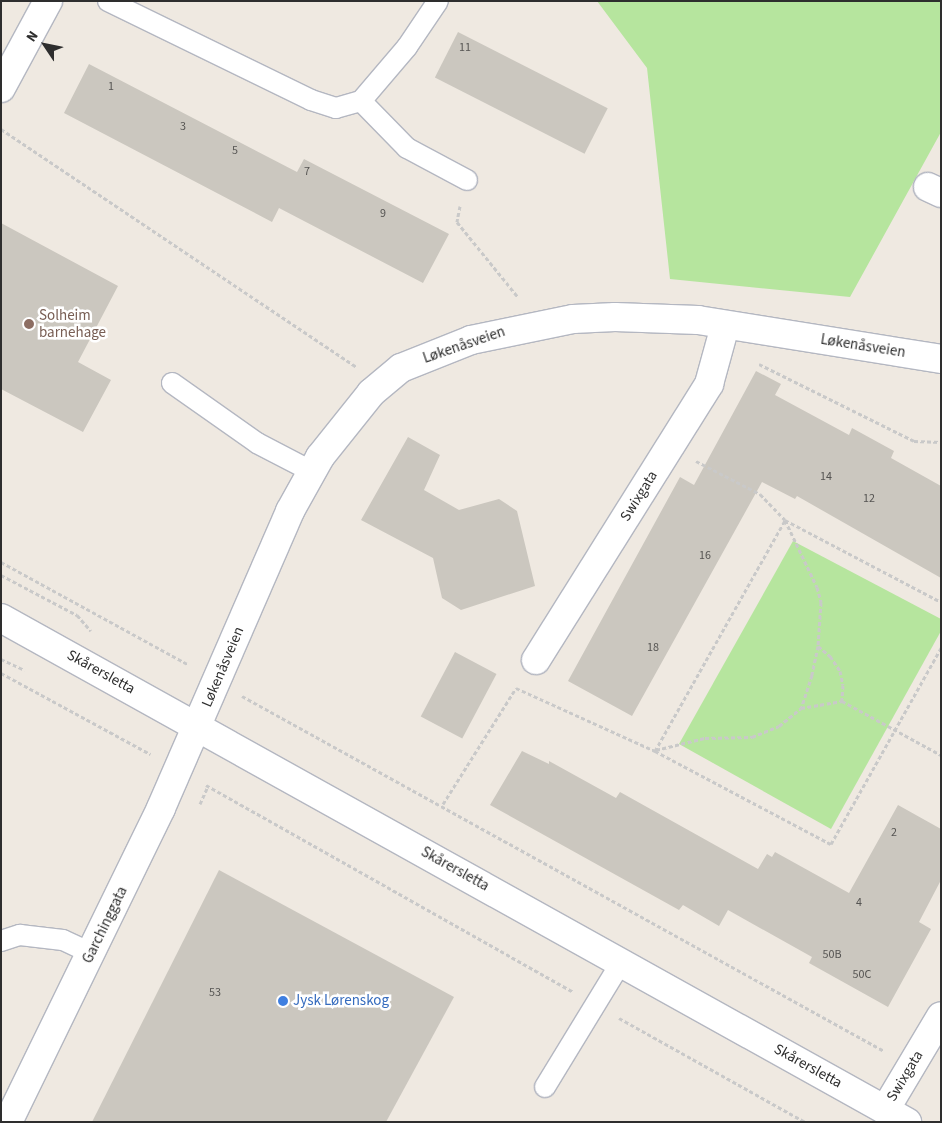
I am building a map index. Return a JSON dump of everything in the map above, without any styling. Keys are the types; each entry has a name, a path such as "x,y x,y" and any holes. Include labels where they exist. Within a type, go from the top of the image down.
{"street":[{"path":"1,88 8,60 48,1"},
{"name":"Løkenåsveien","path":"198,726 311,470 347,419 370,393 401,368 471,340 535,324 590,318 657,318 725,326 941,359"},
{"name":"Swixgata","path":"536,660 709,384 725,326"},
{"name":"Skårersletta","path":"1,618 622,961 896,1116"},
{"name":"Garchinggata","path":"8,1122 91,953 198,726"},
{"name":"Swixgata","path":"896,1116 911,1066 941,1016"}],"lane":[{"path":"108,1 311,100 336,108 361,101 407,47 438,1"},
{"path":"361,101 407,148 466,180"},
{"path":"172,383 257,443 311,470"},
{"path":"1,941 20,935 63,940 91,953"},
{"path":"545,1087 622,961"}],"path":[{"path":"1,129 359,369"},
{"path":"466,180 457,222 520,300"},
{"path":"757,363 914,441 941,442"},
{"path":"687,456 760,494 786,520 941,602"},
{"path":"786,520 821,602 818,646 812,675 801,708"},
{"path":"655,751 786,520"},
{"path":"1,562 443,804 911,1066"},
{"path":"818,646 830,656 840,671 843,685 842,701"},
{"path":"443,804 516,688 655,751 831,844 941,648"},
{"path":"1,673 178,769 805,1122"},
{"path":"535,698 541,691"},
{"path":"655,751 705,738 752,737 779,726 801,708 842,701 941,755"}],"green space":[{"path":"597,1 941,1 941,132 850,297 670,279 647,68"},
{"path":"793,541 941,619 941,631 831,829 679,744"}],"building":[{"path":"458,32 608,108 585,154 435,77"},
{"path":"89,64 297,172 304,159 449,234 423,283 279,208 272,222 64,113"},
{"path":"1,223 118,286 78,362 111,380 83,432 1,389"},
{"path":"756,371 781,384 775,395 849,435 852,428 894,451 891,458 941,486 941,578 797,496 795,499 762,482 632,716 568,681 680,477 694,485"},
{"path":"408,437 440,455 424,490 459,510 499,499 517,511 535,586 461,610 442,598 433,558 361,520"},
{"path":"455,652 496,674 462,739 421,716"},
{"path":"522,751 549,764 549,761 616,798 620,792 758,869 767,854 772,857 775,852 849,893 898,805 941,829 941,880 919,922 931,929 888,1007 809,963 812,957 728,910 719,926 683,905 679,910 490,805"},
{"path":"219,870 454,997 386,1122 92,1122"}],"place":[{"name":"Solheim barnehage","path":"29,324"},
{"name":"Jysk Lørenskog","path":"283,1001"}]}
